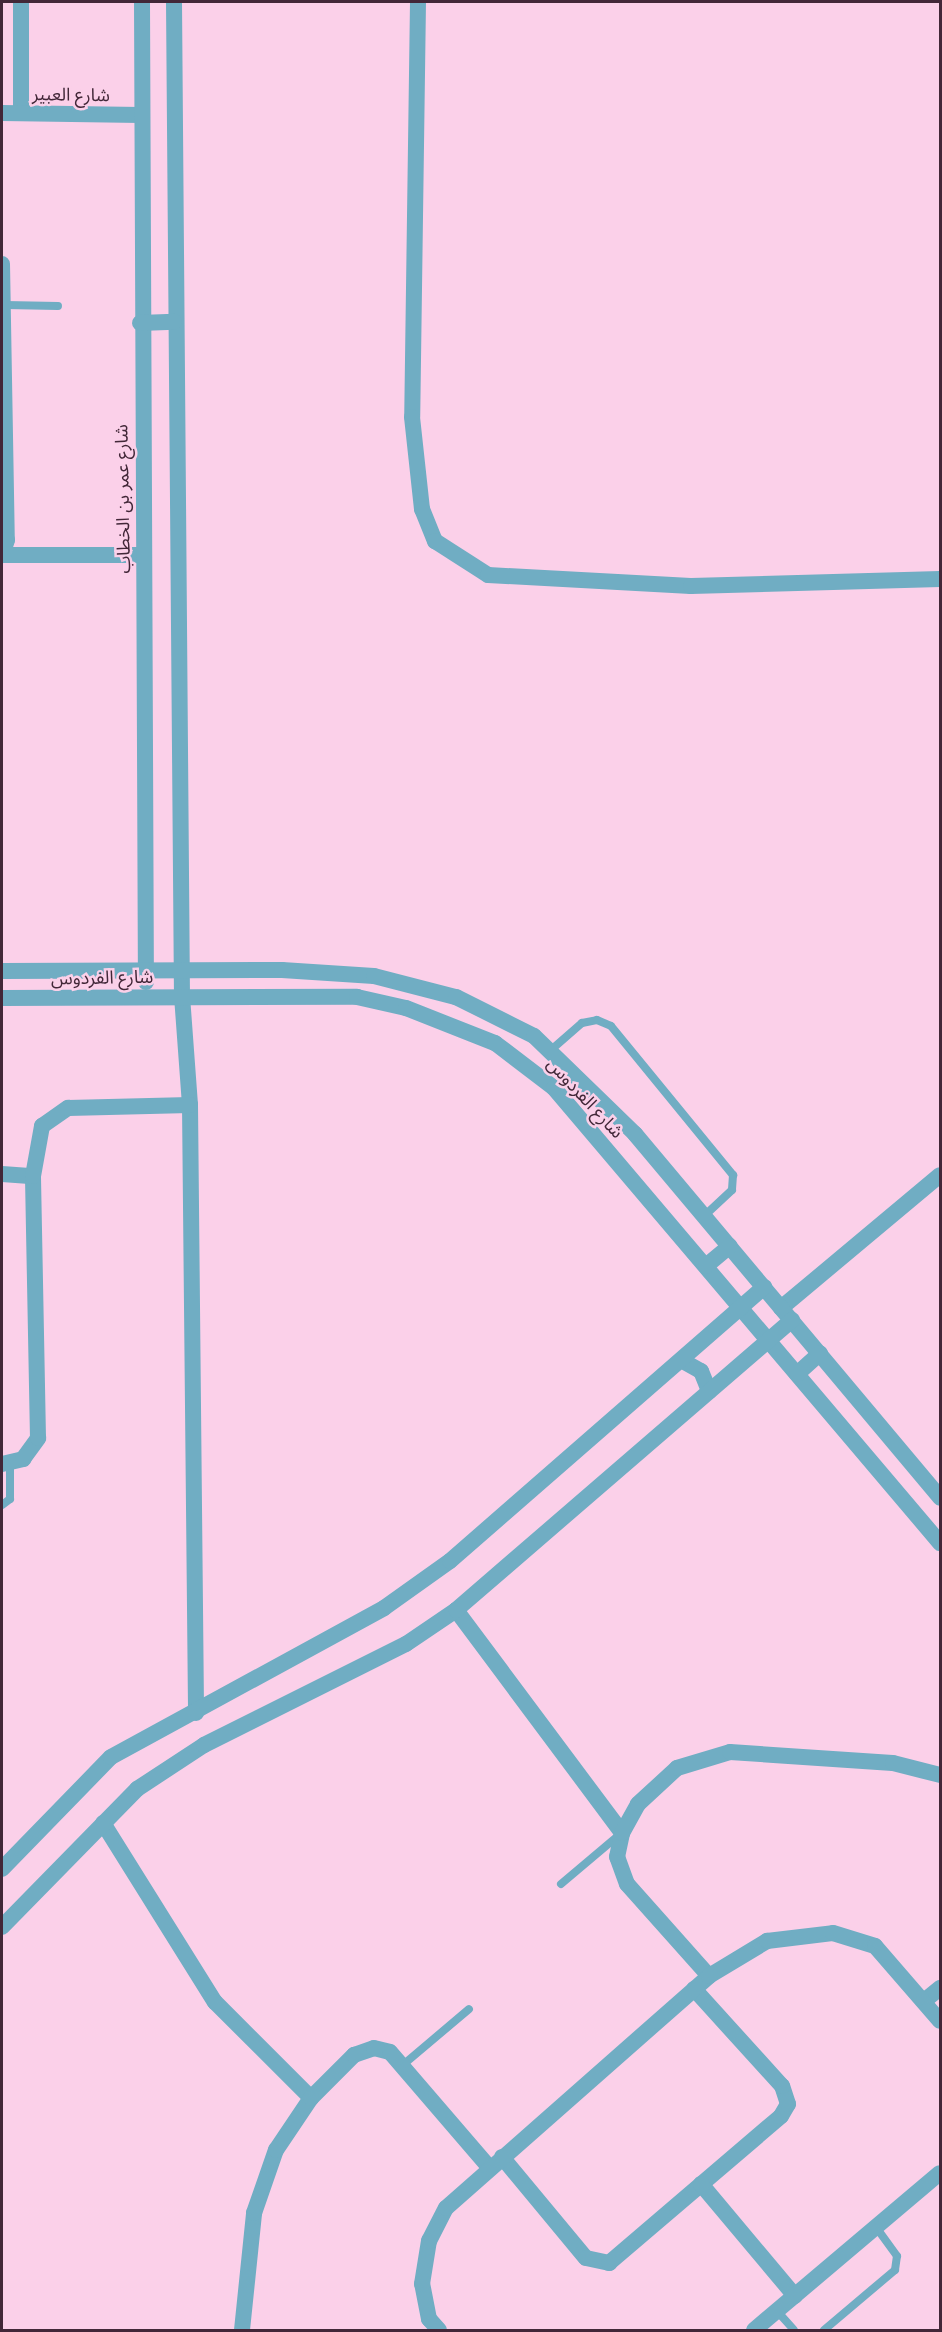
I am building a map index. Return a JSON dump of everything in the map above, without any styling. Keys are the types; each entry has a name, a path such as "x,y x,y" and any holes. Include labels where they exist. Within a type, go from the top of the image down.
{"street":[{"path":"21,2 21,113"},
{"name":"شارع عمر بن الخطاب","path":"142,2 140,323 146,997"},
{"path":"174,2 179,970 190,1105 196,1713"},
{"path":"418,2 412,417 422,509 435,541 488,575 691,586 940,579"},
{"name":"شارع العبير","path":"2,113 141,115"},
{"path":"2,264 5,305 7,540 2,555 142,555"},
{"path":"140,323 174,321"},
{"name":"شارع الفردوس","path":"2,971 337,972 416,984 492,1012 551,1050 601,1097 705,1215 940,1496"},
{"name":"شارع الفردوس","path":"2,998 357,997 406,1008 495,1043 554,1088 940,1543"},
{"path":"6,1464 23,1459 38,1438 33,1176 37,1139 52,1115 86,1107 190,1105"},
{"path":"2,1174 33,1176"},
{"path":"2,1927 137,1789 204,1745 406,1644 456,1610 768,1340 787,1314 940,1175"},
{"path":"706,1266 730,1246"},
{"path":"2,1869 111,1757 196,1713 384,1608 450,1562 764,1287"},
{"path":"797,1374 820,1353"},
{"path":"681,1360 701,1371 709,1391"},
{"path":"456,1610 622,1833"},
{"path":"709,1976 627,1884 617,1857 622,1833 638,1804 677,1768 730,1752 893,1763 940,1775"},
{"path":"103,1822 215,2002 311,2098"},
{"path":"439,2331 429,2319 422,2284 429,2241 446,2208 495,2162 709,1976 767,1941 833,1933 875,1946 940,2021"},
{"path":"924,2001 940,1988"},
{"path":"242,2331 254,2213 276,2150 311,2098 354,2055 374,2048 404,2064 495,2162 595,2263 609,2263 788,2104 782,2086 694,1989"},
{"path":"754,2331 940,2173"},
{"path":"700,2184 795,2296"}],"lane":[{"path":"5,305 58,306"},
{"path":"551,1050 582,1023 597,1020 610,1026 733,1175 732,1190 705,1215"},
{"path":"2,1505 10,1499 6,1464"},
{"path":"561,1884 622,1833"},
{"path":"404,2064 469,2009"},
{"path":"824,2331 895,2270 897,2256 876,2227"},
{"path":"777,2311 794,2331"}]}
